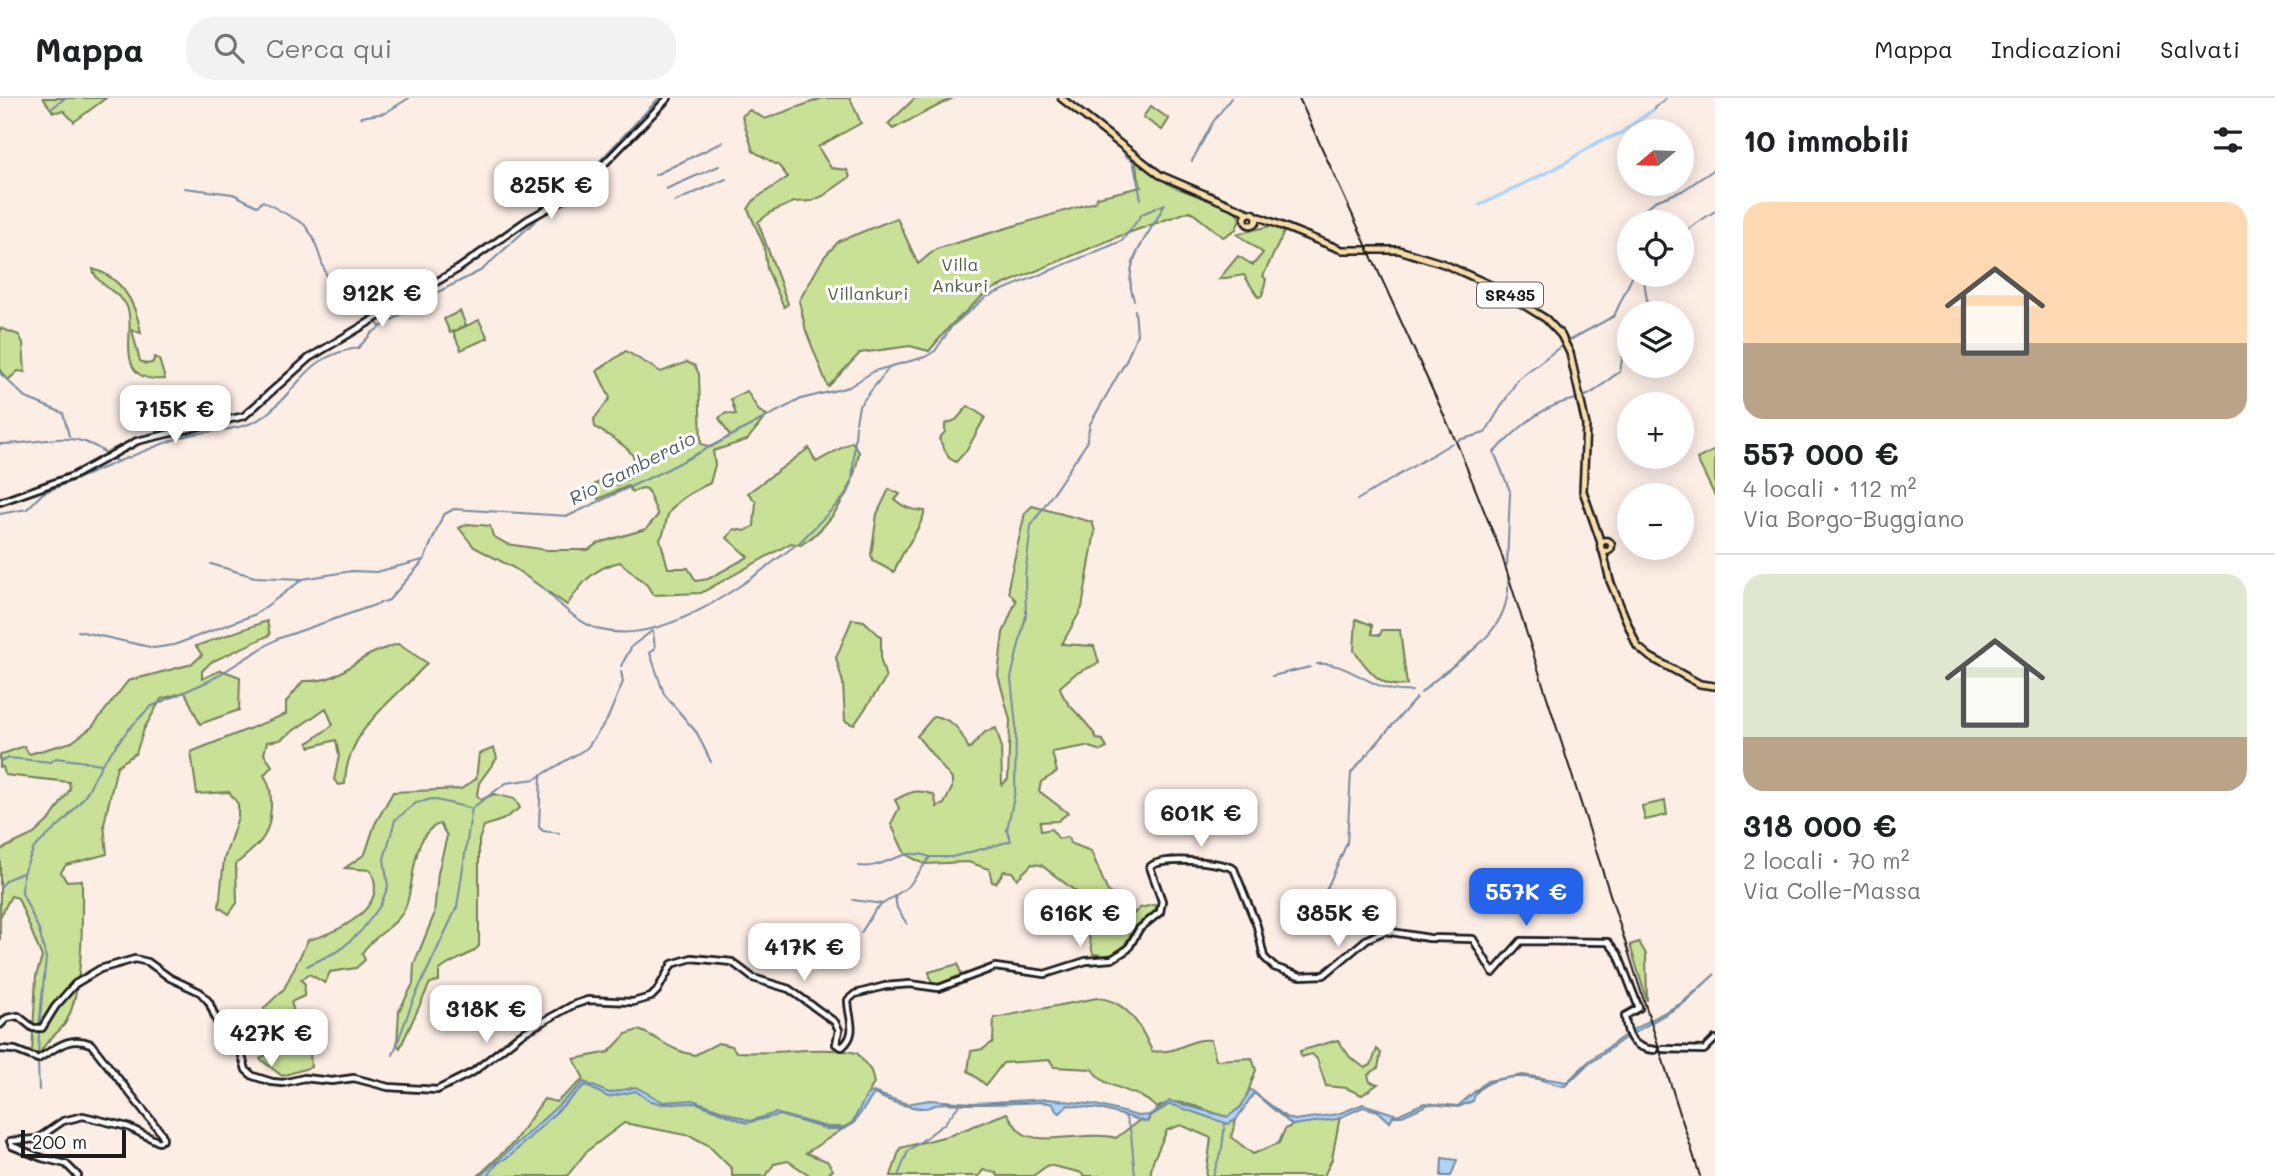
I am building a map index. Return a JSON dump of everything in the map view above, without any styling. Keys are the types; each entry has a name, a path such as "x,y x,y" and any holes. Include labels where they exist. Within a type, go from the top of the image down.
{"main road":[{"path":"1061,98 1092,120 1139,161 1192,190 1238,209 1247,216 1257,216 1256,224 1247,224 1247,216"},
{"name":"SR435","path":"1257,216 1342,250 1399,250 1435,261 1495,287 1546,319 1561,335 1570,353 1586,425 1584,494 1604,542 1610,581 1637,646 1655,660 1696,681 1714,683"},
{"name":"SR435","path":"1256,224 1276,223"},
{"name":"SR435","path":"1604,542 1612,545 1606,551"}],"street":[{"path":"0,502 69,478 141,439 230,421 248,413 309,358 458,270 527,220 585,186 668,98"},
{"path":"0,1025 7,1018 18,1016 33,1028 42,1028 55,1007 75,984 100,969 130,960 148,962 205,997 218,1024 236,1035 244,1066 253,1076 280,1084 304,1077 332,1081 358,1078 388,1087 430,1090 447,1086 473,1072 517,1036 573,1005 600,1000 633,1002 653,996 669,966 683,959 728,960 753,978 784,986 831,1017 839,1030 836,1044 842,1047 852,1033 847,1002 855,994 899,984 936,988 997,967 1049,973 1084,961 1119,956 1129,947 1139,929 1160,912 1161,901 1150,867 1163,860 1215,862 1234,869 1257,926 1265,959 1274,967 1300,976 1324,975 1367,939 1391,930 1424,938 1473,939 1493,973 1521,941 1599,941 1615,947 1639,1008 1625,1016 1626,1031 1635,1045 1655,1049"},
{"path":"1663,1049 1704,1050 1715,1039"},
{"path":"0,1049 15,1050 38,1059 51,1049 72,1040 91,1044 162,1134 163,1139 159,1142 128,1126 83,1116 63,1121 37,1139 10,1141 12,1146 35,1156 66,1164 78,1176"}],"green space":[{"path":"43,98 106,98 74,122 64,111 53,112"},
{"path":"823,98 850,98 861,123 818,147 831,168 847,170 850,177 823,196 812,201 794,202 771,212 758,222 788,304 784,307 767,269 764,246 748,209 755,199 788,177 779,166 753,151 742,116 750,110 765,119"},
{"path":"915,98 953,98 893,129 888,124"},
{"path":"1151,106 1169,119 1162,130 1143,117"},
{"path":"1135,161 1172,186 1235,210 1240,219 1236,229 1223,237 1190,211 1117,237 988,291 950,326 929,351 910,346 860,353 828,387 806,331 799,301 824,257 839,241 897,218 918,264 936,249 1095,202 1097,197 1141,187"},
{"path":"1274,225 1285,230 1263,276 1266,279 1262,296 1258,297 1244,275 1219,279 1238,256 1253,265 1263,253 1237,234"},
{"path":"93,269 112,279 132,302 141,333 132,330 140,361 146,364 152,363 155,357 159,359 165,379 148,378 137,372 131,363 129,312 125,303 98,279"},
{"path":"460,311 466,325 450,333 444,319"},
{"path":"479,320 488,338 461,350 453,332"},
{"path":"0,328 19,335 23,343 25,372 18,371 8,380 0,371"},
{"path":"626,351 661,372 687,362 695,366 699,374 701,444 711,447 730,436 719,418 726,413 736,415 731,399 747,391 759,411 767,415 747,440 713,451 715,465 710,483 682,499 669,513 660,539 668,568 688,568 696,581 708,579 748,557 727,538 734,529 745,531 754,526 756,502 748,493 809,448 816,462 852,442 859,452 856,466 847,492 832,517 801,545 791,543 701,593 653,595 647,585 620,562 595,572 567,605 514,568 474,547 459,528 468,524 490,526 493,536 507,544 547,550 588,550 598,543 646,529 658,515 647,489 632,492 628,486 598,499 592,486 612,475 617,485 636,474 634,458 630,452 595,427 594,419 610,398 597,371"},
{"path":"968,406 985,417 967,450 956,462 949,458 939,439 945,432 945,424 956,420"},
{"path":"1715,450 1715,496 1697,459"},
{"path":"889,489 900,494 895,500 902,505 925,511 894,572 873,561 871,555 877,514"},
{"path":"1032,506 1092,522 1095,531 1082,608 1062,644 1094,646 1099,663 1075,674 1060,687 1066,701 1097,739 1103,740 1107,748 1101,751 1086,746 1052,752 1057,772 1041,782 1039,791 1068,813 1058,821 1040,822 1041,831 1051,829 1059,839 1068,837 1070,843 1091,851 1107,890 1119,901 1103,911 1108,926 1114,931 1140,908 1157,904 1153,913 1139,924 1122,948 1112,954 1093,954 1086,925 1087,900 1041,865 1032,864 1017,879 1012,872 1004,871 996,883 992,882 989,869 968,862 924,864 905,854 891,824 899,808 895,800 918,791 934,795 937,807 944,804 952,788 952,779 917,736 934,716 947,720 956,727 969,749 985,732 996,728 1001,745 1002,785 1008,779 1010,720 998,675 1003,633 1016,601 1009,592 1009,582 1025,513"},
{"path":"852,619 864,621 881,637 881,661 886,678 854,725 845,721 843,683 836,658"},
{"path":"1356,619 1372,625 1372,634 1380,635 1382,630 1400,630 1407,685 1382,681 1354,651"},
{"path":"267,621 270,635 211,662 202,671 202,679 221,670 240,677 239,710 200,724 185,692 161,699 144,729 136,753 117,766 104,824 107,854 66,865 61,872 66,881 82,880 82,932 77,990 67,1020 40,1053 32,1053 36,976 42,957 18,898 11,896 0,917 0,850 34,834 51,818 70,789 69,782 5,775 3,767 0,767 0,755 24,746 29,754 72,742 92,727 128,681 192,664 202,655 196,646"},
{"path":"398,644 427,663 363,731 347,764 345,784 339,785 334,780 339,756 336,740 310,747 308,743 333,725 326,708 280,740 267,742 264,754 272,766 264,775 271,794 270,817 262,840 236,864 237,903 229,914 219,907 224,859 238,817 238,804 229,792 197,794 191,752 286,714 286,702 303,681 333,677 371,654"},
{"path":"494,748 497,758 479,783 477,795 481,800 494,794 515,799 520,808 502,820 484,826 479,840 479,946 439,971 439,981 430,983 400,1048 397,1044 399,1011 413,984 414,964 434,915 438,873 447,836 440,824 431,829 419,847 403,913 362,953 365,960 356,968 330,972 325,983 309,974 301,980 305,984 304,996 291,1002 299,1029 309,1031 306,1046 311,1067 282,1076 260,1059 272,1050 274,1043 264,1008 284,989 308,940 346,925 368,907 375,883 370,870 345,868 365,854 375,824 393,792 461,789 476,779 479,754"},
{"path":"1665,801 1667,815 1645,820 1642,806"},
{"path":"1639,942 1646,954 1647,1001 1630,945"},
{"path":"958,964 962,978 933,987 929,972"},
{"path":"1097,998 1108,1000 1125,1009 1138,1024 1152,1051 1169,1051 1195,1041 1211,1040 1216,1060 1252,1058 1256,1070 1243,1105 1228,1117 1183,1103 1174,1102 1157,1108 1140,1096 1105,1082 1092,1069 1054,1067 1050,1060 1003,1063 986,1085 968,1071 971,1051 983,1049 993,1042 994,1018"},
{"path":"638,1030 677,1050 695,1055 718,1043 732,1046 736,1052 827,1050 857,1053 871,1071 874,1083 852,1123 806,1153 827,1161 833,1170 826,1176 811,1176 788,1161 774,1164 766,1176 732,1176 732,1169 708,1145 691,1136 624,1123 587,1151 567,1176 478,1176 513,1143 544,1099 556,1102 584,1079 574,1059 609,1052 626,1034"},
{"path":"1338,1040 1350,1057 1365,1068 1371,1065 1377,1049 1381,1053 1378,1068 1368,1075 1370,1082 1378,1084 1362,1095 1346,1088 1326,1086 1317,1059 1312,1054 1301,1057 1300,1051"},
{"path":"1170,1104 1214,1119 1236,1120 1231,1137 1253,1154 1279,1143 1285,1129 1299,1122 1340,1116 1332,1159 1324,1176 1206,1176 1211,1138 1181,1125 1167,1130 1153,1161 1150,1176 1085,1176 1079,1172 1048,1165 1033,1176 998,1176 983,1170 979,1176 891,1176 900,1148 951,1135 1007,1113 1019,1130 1029,1136 1116,1138 1141,1119 1149,1121 1149,1117"}],"water":[{"path":"1715,974 1683,1004 1622,1040 1585,1067 1565,1086 1529,1078 1499,1079 1523,1075 1567,1082 1589,1061 1632,1030 1682,1003"},
{"path":"1499,1079 1482,1087 1473,1101 1458,1107 1429,1104 1402,1116 1393,1116 1390,1122 1378,1111 1363,1107 1337,1119 1292,1125 1254,1093 1236,1120 1228,1124 1170,1104 1149,1117 1147,1122 1100,1109 1068,1105 1060,1113 1053,1104 1043,1102 981,1104 945,1103 918,1108 874,1094 853,1124 844,1129 826,1129 779,1115 747,1123 697,1103 662,1104 648,1100 636,1091 608,1097 585,1085 510,1156 498,1163 488,1176 481,1176 584,1082 609,1093 636,1087 663,1102 693,1100 750,1121 775,1113 827,1127 844,1127 852,1123 867,1095 873,1092 907,1104 929,1100 973,1103 1049,1099 1096,1105 1138,1116 1149,1115 1170,1101 1227,1117 1241,1107 1250,1089 1287,1118 1295,1120 1338,1114 1363,1104 1397,1115 1424,1103 1458,1106 1487,1081"},
{"path":"1442,1158 1457,1160 1451,1176 1441,1176"}],"waterway":[{"path":"51,109 65,98"},
{"path":"361,117 385,113 409,98"},
{"path":"582,180 659,98"},
{"path":"1192,161 1213,122 1231,98"},
{"path":"1653,110 1666,98"},
{"path":"1480,205 1558,167 1598,142 1621,133 1653,110"},
{"path":"655,175 723,142"},
{"path":"1124,155 1133,161 1141,199"},
{"path":"666,189 719,166"},
{"path":"1644,210 1655,201 1682,191 1715,169"},
{"path":"674,202 726,179"},
{"path":"559,200 578,182"},
{"path":"184,188 233,194 257,206 263,201 304,224 313,237 329,283 380,326"},
{"name":"Rio Gamberaio","path":"39,1027 46,958 39,930 22,893 23,873 34,848 65,820 85,796 102,764 150,707 209,681 277,639 389,600 424,560 443,515 454,509 568,516 666,470 801,399 849,387 874,371 925,357 935,351 952,326 986,297 1122,241 1142,214 1165,204"},
{"path":"1134,300 1131,286 1133,262 1164,205"},
{"path":"1694,225 1715,211"},
{"path":"0,444 74,439 102,450 117,462 182,437 249,424 269,412 317,364 328,357 358,348 373,332 432,295 482,270 544,213"},
{"path":"1568,341 1614,316 1627,287"},
{"path":"1644,287 1647,301"},
{"path":"853,900 883,904 909,886 930,857 952,857 1011,841 1007,830 1015,792 1016,726 1011,678 1026,615 1025,576 1031,526 1086,444 1090,424 1126,361 1137,334 1135,310"},
{"path":"1458,440 1485,433 1518,379 1564,344"},
{"path":"856,422 859,406 889,368"},
{"path":"0,373 26,398 63,413 69,436"},
{"path":"1583,397 1617,374"},
{"path":"1510,491 1494,452 1541,412 1576,399"},
{"path":"799,543 848,493 852,483 856,425"},
{"path":"1357,500 1452,443"},
{"path":"0,514 27,509 43,493 115,463"},
{"path":"1507,565 1510,493"},
{"path":"541,586 568,612 592,627 626,632 652,629 705,607 755,576 797,544"},
{"path":"78,631 154,648 174,645 256,614 303,579 352,571 376,572 423,560"},
{"path":"211,564 255,577 302,579"},
{"path":"1421,693 1492,631 1507,598 1508,577"},
{"path":"621,666 632,646 652,631"},
{"path":"653,631 655,648 650,653 664,694 697,733 711,762"},
{"path":"1317,664 1340,667 1385,688 1412,691"},
{"path":"1272,676 1310,667"},
{"path":"393,1055 412,1003 457,907 472,808 506,783 535,779 587,748 607,720 623,682 621,671"},
{"path":"1306,936 1347,843 1351,773 1416,698"},
{"path":"0,761 9,758 51,762 56,758 102,764"},
{"path":"541,774 539,827 543,831 559,833"},
{"path":"307,966 340,950 361,931 380,906 388,887 384,859 395,820 416,803 432,799 470,808"},
{"path":"859,866 877,865 910,854 930,857"},
{"path":"0,887 8,879 22,873"},
{"path":"895,897 897,908 907,924"},
{"path":"861,933 875,910 882,904"},
{"name":"Rio Gamberaio","path":"38,1056 39,1033"},
{"name":"Rio Gamberaio","path":"38,1062 39,1090"},
{"path":"898,1176 908,1151 944,1124 959,1105"},
{"path":"1125,1116 1131,1133 1135,1176"},
{"path":"1213,1176 1222,1148 1225,1123"}],"railway":[{"path":"1299,98 1458,446 1500,550 1700,1176"}],"park label":[{"name":"Villa Ankuri","path":"960,275"},
{"name":"Villankuri","path":"868,294"}]}
